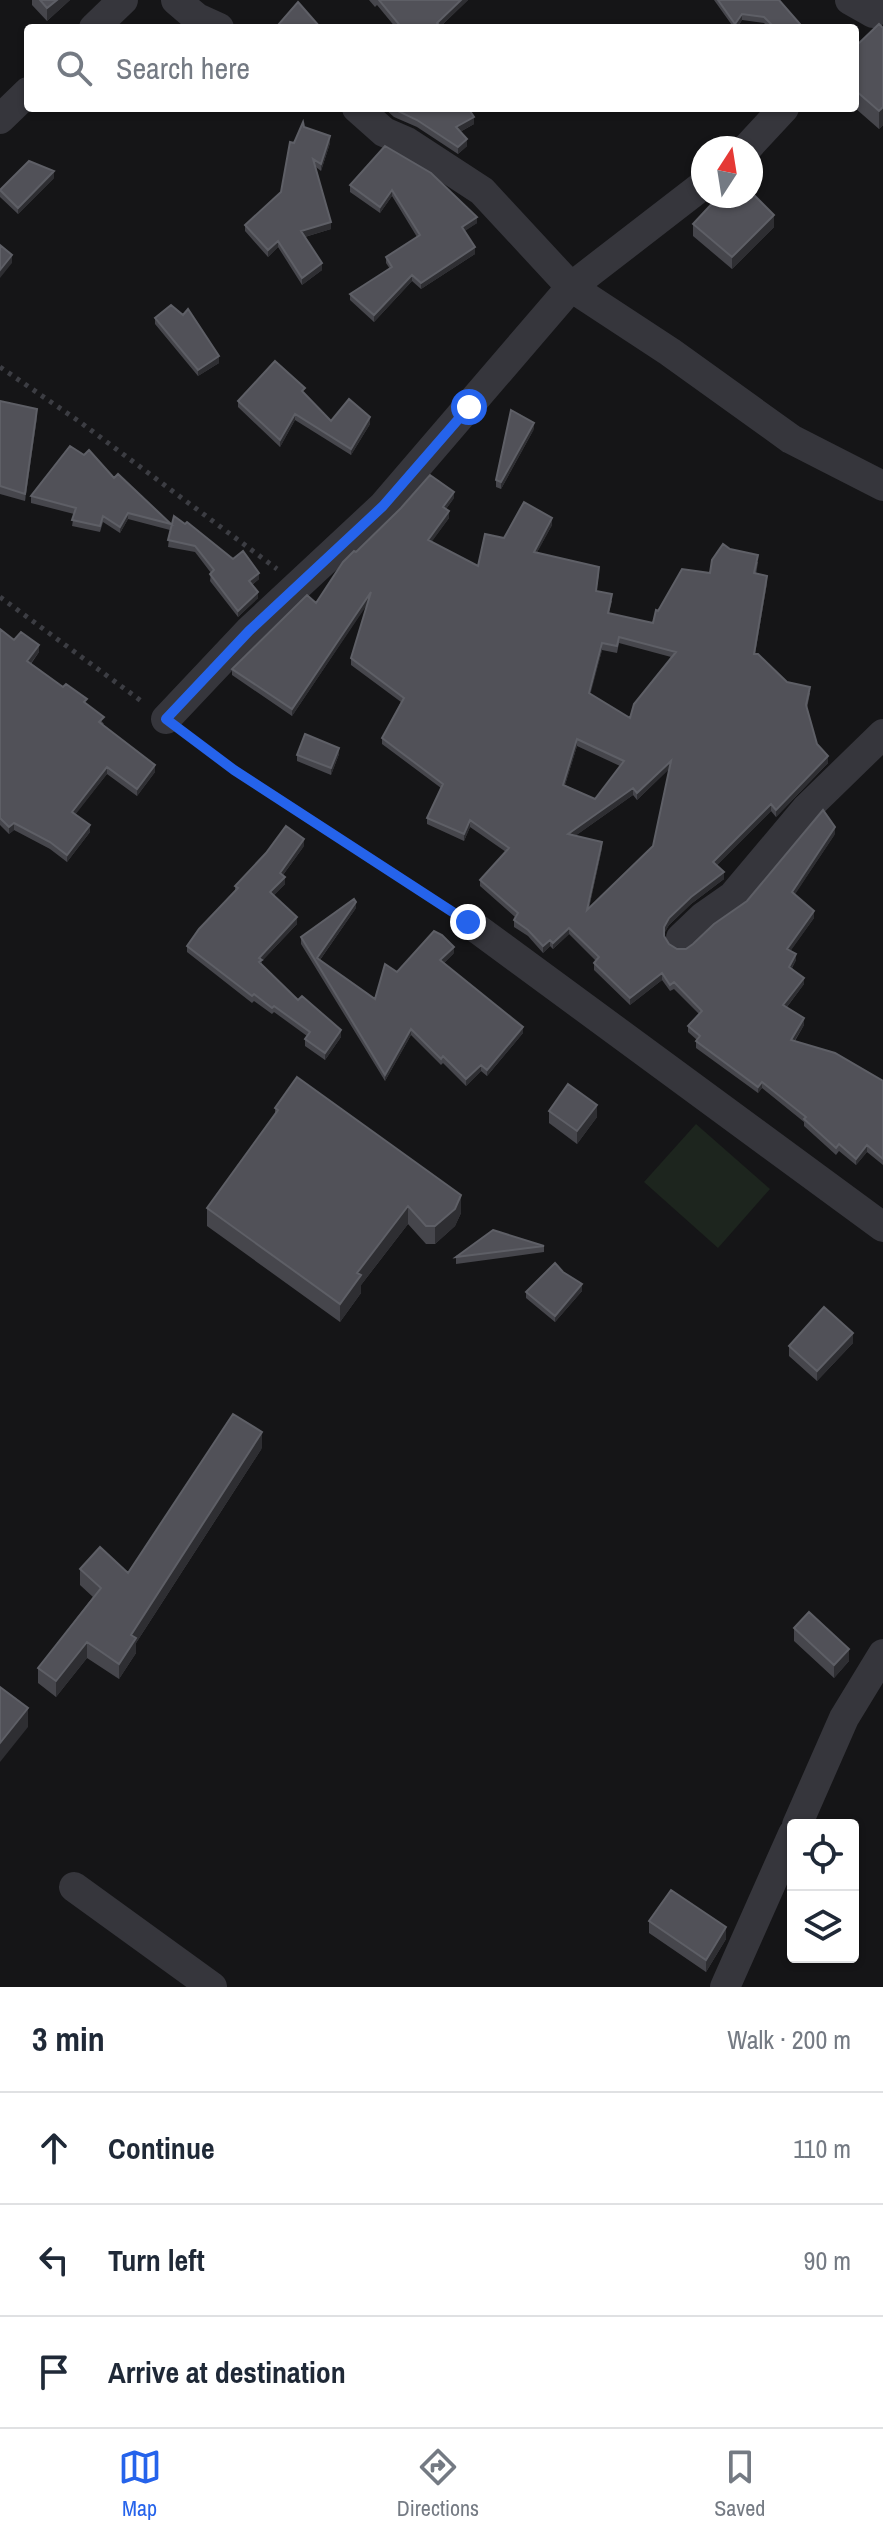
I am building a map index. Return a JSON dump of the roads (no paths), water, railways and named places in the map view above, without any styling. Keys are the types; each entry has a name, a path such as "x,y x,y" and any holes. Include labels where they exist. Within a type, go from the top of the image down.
{"street":[{"path":"98,24 123,0"},
{"path":"176,0 197,18 210,24"},
{"path":"0,119 24,96"},
{"path":"362,112 384,132 407,142 482,191 571,287 670,352 791,439 883,486"},
{"path":"758,136 780,112"},
{"path":"166,719 297,584 383,506 571,287 691,194"},
{"path":"681,938 703,917 733,896 807,808 883,734"},
{"path":"468,922 883,1227"},
{"path":"800,1819 844,1718 883,1654"},
{"path":"725,1987 787,1848"},
{"path":"74,1887 212,1987"}]}
